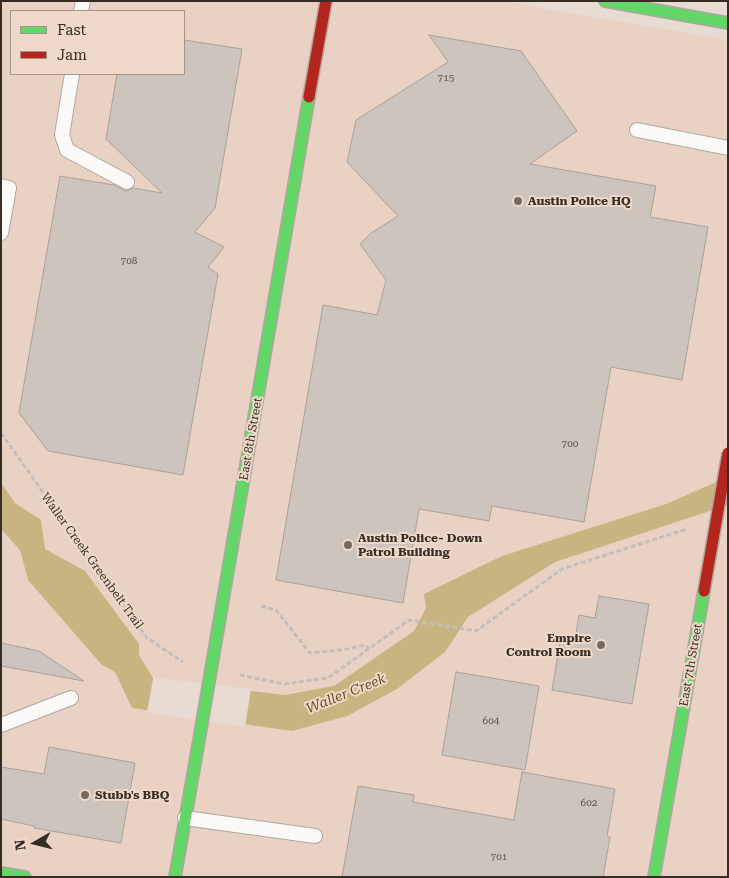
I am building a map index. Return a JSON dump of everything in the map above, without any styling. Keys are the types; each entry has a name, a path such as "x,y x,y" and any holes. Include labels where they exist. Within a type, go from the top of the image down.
{"main road":[{"name":"East 8th Street","path":"175,877 326,1"},
{"path":"605,1 625,3 728,23"},
{"name":"East 7th Street","path":"654,877 728,453"},
{"path":"1,873 25,877"}],"lane":[{"path":"72,75 62,135 68,150 127,182"},
{"path":"637,130 728,148"},
{"path":"1,186 10,188 1,232"},
{"path":"1,725 71,698"},
{"path":"185,818 315,836"}],"path":[{"name":"Waller Creek Greenbelt Trail","path":"1,433 148,638 186,665"},
{"path":"235,674 284,684 328,678 409,620 476,631 562,569 691,528"},
{"path":"261,606 276,610 310,653 348,649 364,645 369,648"}],"shaded area":[{"path":"1,1 500,1 728,40 728,877 1,877"}],"water":[{"name":"Waller Creek","path":"728,477 728,505 555,562 468,617 445,652 397,689 347,716 292,731 132,708 115,672 102,665 28,580 20,550 1,529 1,483 15,503 41,520 45,549 85,571 139,644 139,655 154,680 285,695 334,686 414,631 426,608 424,594 502,556 666,504"}],"pier":[{"path":"154,674 156,678 251,689 245,727 147,712"}],"building":[{"path":"429,35 521,51 577,131 530,164 656,186 650,217 708,227 682,380 611,367 584,522 492,506 489,521 419,509 403,603 276,580 323,305 377,315 386,280 360,244 371,233 398,216 347,162 356,120 448,62"},
{"path":"185,40 242,49 215,208 195,232 224,247 208,267 218,274 183,475 48,451 19,413 60,176 114,185 127,191 133,188 162,193 106,139 117,75 185,75"},
{"name":"Empire Control Room","path":"599,596 649,604 632,704 552,690 561,636 575,639 579,615 595,618"},
{"path":"1,643 39,651 84,681 1,666"},
{"path":"456,672 539,686 525,770 442,755"},
{"name":"Stubb's BBQ","path":"49,747 135,763 121,843 34,828 34,826 1,819 1,767 44,774"},
{"path":"522,772 615,789 607,836 610,837 603,877 342,877 358,786 414,795 413,802 514,820"}],"traffic: fast":[{"path":"605,1 728,23"},
{"path":"219,623 309,97"},
{"path":"654,877 704,591"},
{"path":"198,746 219,623"},
{"path":"175,877 198,746"},
{"path":"1,873 25,877"}],"traffic: jam":[{"path":"309,97 326,1"},
{"path":"704,591 728,453"}],"place":[{"name":"Austin Police HQ","path":"518,201"},
{"name":"Austin Police- Down Patrol Building","path":"348,545"},
{"name":"Empire Control Room","path":"601,645"},
{"name":"Stubb's BBQ","path":"85,795"}]}
